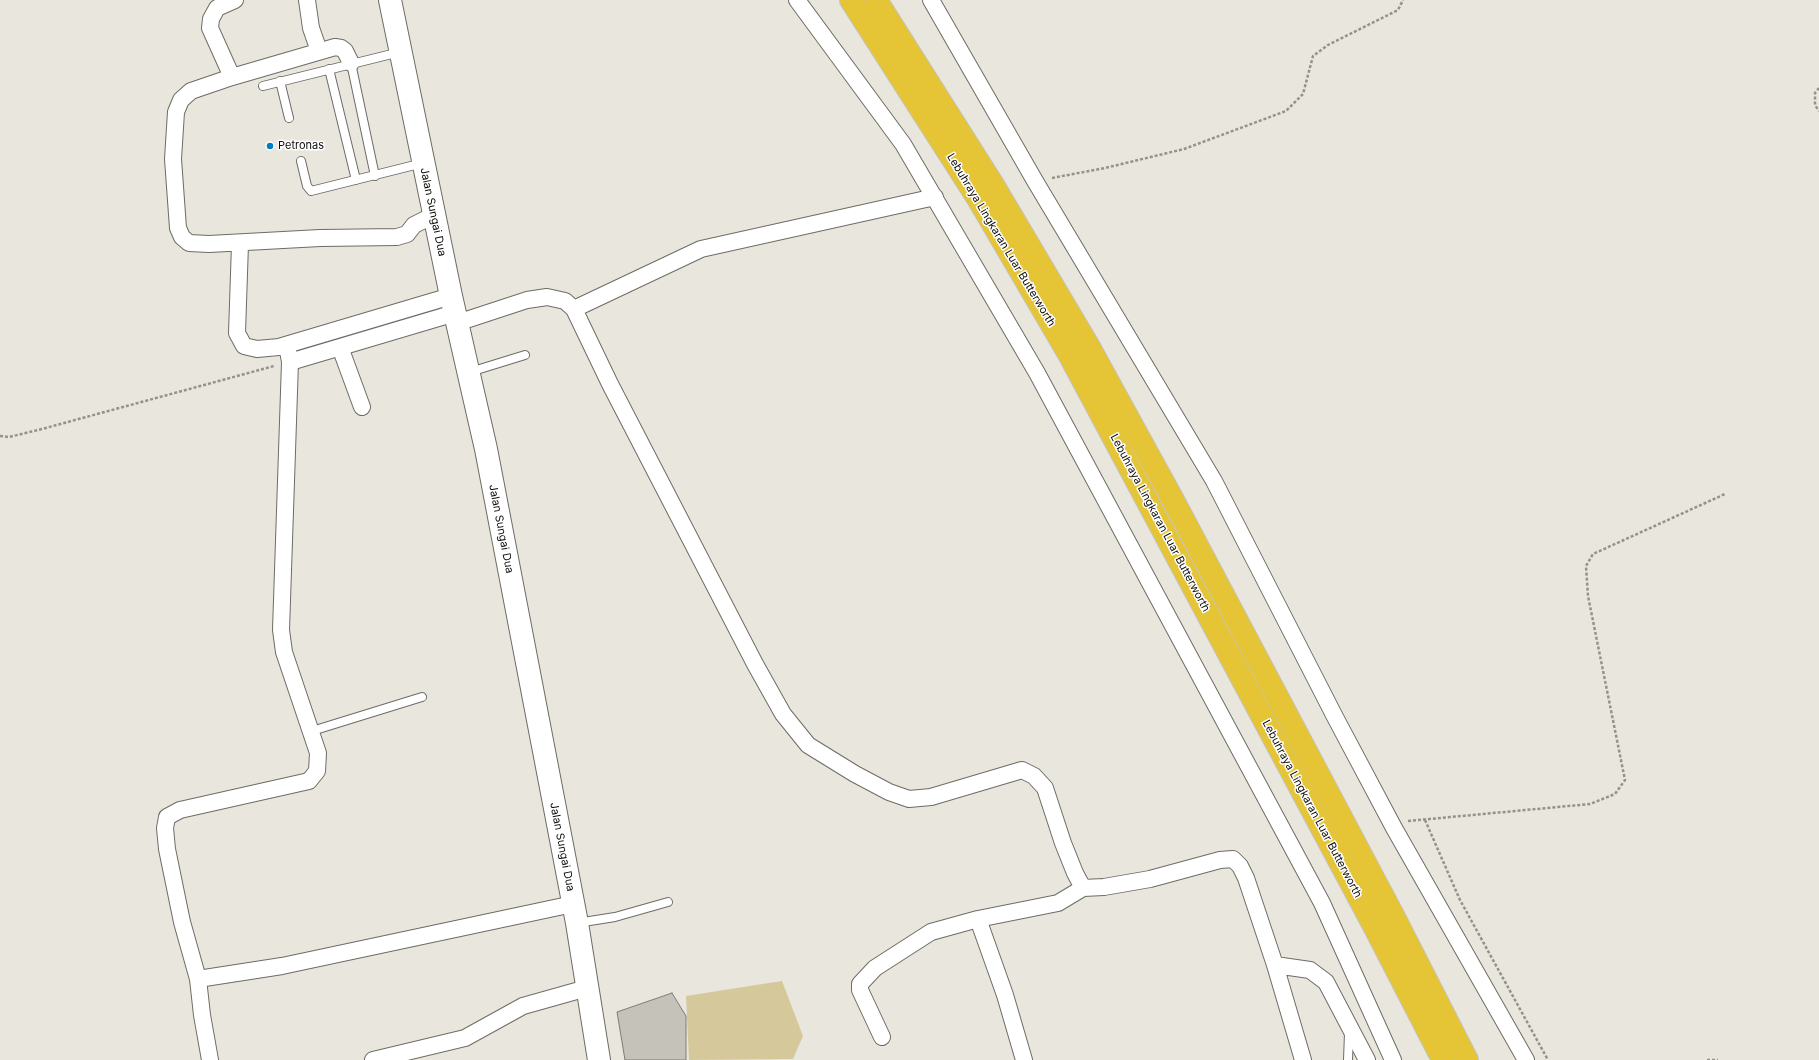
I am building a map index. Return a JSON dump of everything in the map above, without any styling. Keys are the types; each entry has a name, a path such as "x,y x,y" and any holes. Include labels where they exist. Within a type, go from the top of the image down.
{"highway":[{"name":"Lebuhraya Lingkaran Luar Butterworth","path":"851,0 977,198 1070,356 1356,891 1443,1060"},
{"name":"Lebuhraya Lingkaran Luar Butterworth","path":"876,0 995,188 1088,345 1180,512 1390,910 1467,1060"}],"main road":[{"name":"Jalan Sungai Dua","path":"390,0 454,311 469,372 497,506 575,914 599,1060"}],"street":[{"path":"232,77 210,28 211,19 217,8 235,0"},
{"path":"307,0 311,28 319,51"},
{"path":"797,0 903,144 1037,373 1322,903 1393,1060"},
{"path":"931,0 1035,181 1214,481 1331,710 1394,828 1526,1060"},
{"path":"351,63 345,51 341,48 335,47 232,77 191,91 181,100 176,112 173,159 178,228 182,237 189,243 240,244 327,238 397,237 407,234 414,225 434,215"},
{"path":"574,309 701,249 935,197"},
{"path":"240,244 237,333 244,346 257,349 287,345 454,311 547,297 565,301 574,309 610,384 755,664 783,714 808,745 855,774 890,792 909,799 931,798 1022,770 1034,776 1045,788 1063,843 1075,873 1084,888"},
{"path":"290,362 454,311"},
{"path":"210,1060 202,1015 198,979 182,922 168,849 165,828 167,817 180,810 309,781 317,770 318,753 312,731 284,652 281,630 290,362 287,345"},
{"path":"340,347 362,407"},
{"path":"882,1037 860,990 860,984 875,968 931,932 978,919 1058,903 1084,888 1104,887 1150,879 1220,860 1233,859 1240,866 1246,878 1275,966 1303,1060"},
{"path":"198,979 282,966 575,914"},
{"path":"978,919 1005,995 1024,1060"},
{"path":"1275,966 1310,970 1326,982 1367,1060"},
{"path":"373,1060 465,1038 523,1006 587,988"}],"lane":[{"path":"263,86 351,63 401,52"},
{"path":"351,63 375,176"},
{"path":"329,69 356,180"},
{"path":"280,81 290,118"},
{"path":"301,161 307,186 311,191 423,163"},
{"path":"469,372 525,354"},
{"path":"312,731 422,697"},
{"path":"575,914 615,917 668,902"},
{"path":"1348,1060 1349,1028"}],"path":[{"path":"1035,181 1105,168 1184,149 1286,111 1303,94 1312,56 1328,46 1398,10 1403,0"},
{"path":"1819,88 1814,93 1815,105 1819,111"},
{"path":"0,436 9,437 42,429 290,362"},
{"path":"1394,828 1405,822 1590,804 1615,794 1625,780 1588,596 1586,566 1593,554 1725,494"},
{"path":"1425,820 1460,900 1548,1060"},
{"path":"1707,1060 1718,1060"}],"shaded area":[{"path":"782,981 803,1036 793,1059 689,1060 686,996"}],"building":[{"path":"672,993 686,1016 686,1060 625,1060 617,1012"}],"place":[{"name":"Petronas","path":"270,146"}]}
